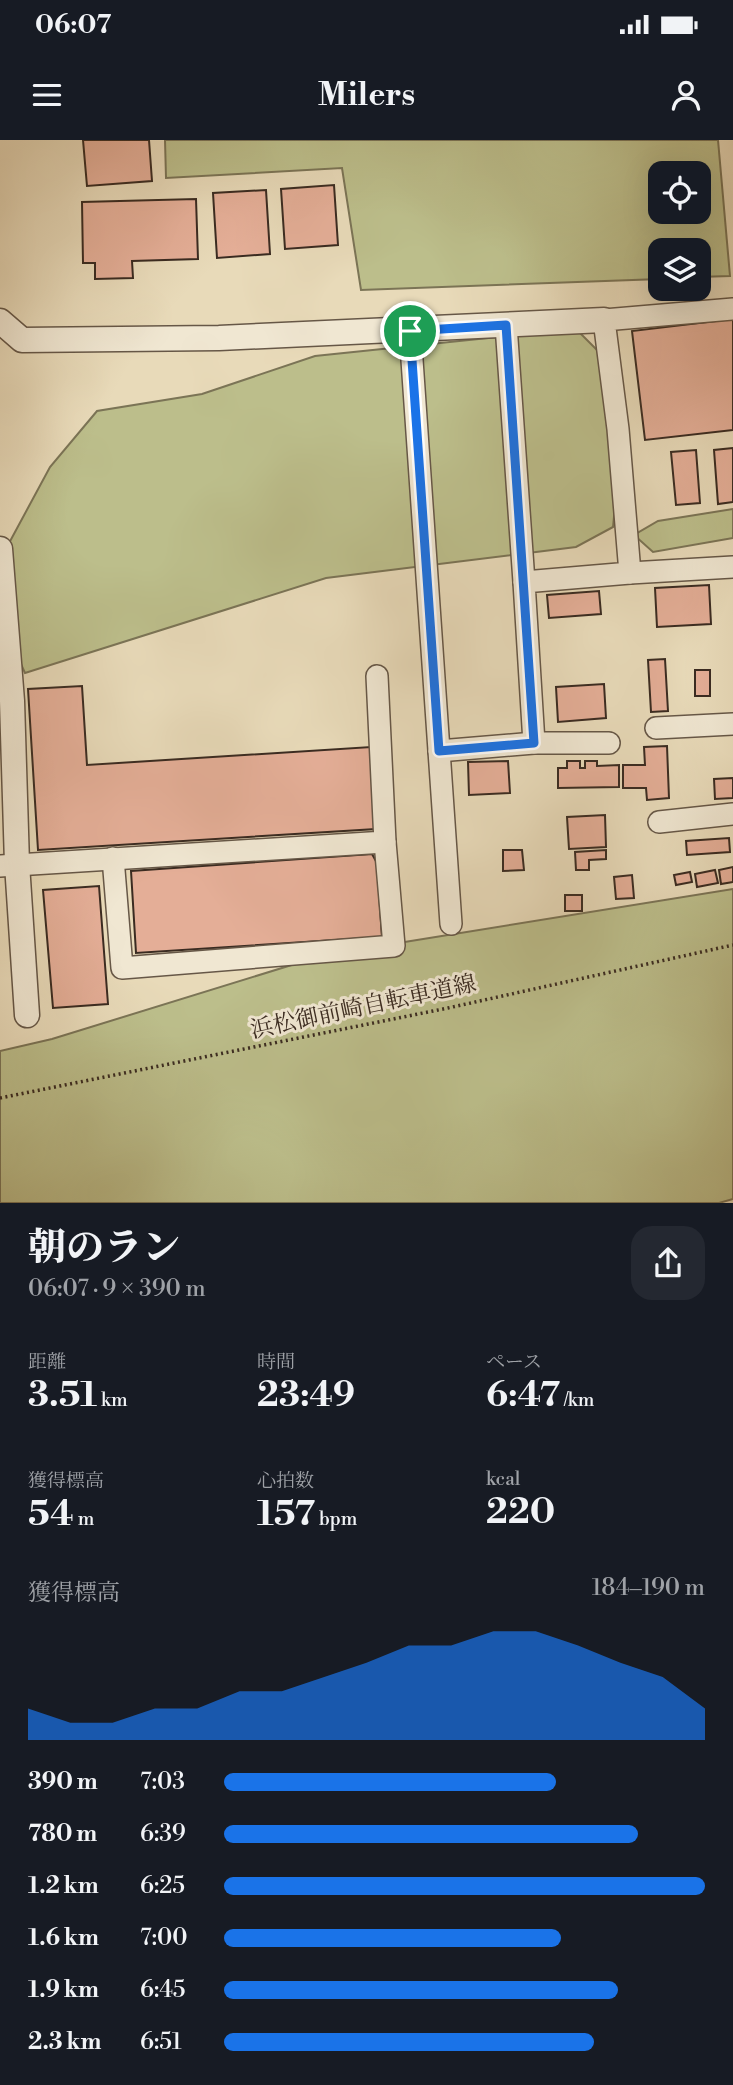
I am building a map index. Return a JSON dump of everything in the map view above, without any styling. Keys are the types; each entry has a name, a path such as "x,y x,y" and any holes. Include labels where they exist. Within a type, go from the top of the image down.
{"street":[{"path":"0,321 22,340 219,338 410,331 604,320 733,309"},
{"path":"604,320 618,429 630,573"},
{"path":"506,325 534,743"},
{"path":"410,331 451,924"},
{"path":"0,550 12,701 9,865 27,1015"},
{"path":"524,582 733,567"},
{"path":"113,858 122,968 394,946 385,842 377,676"},
{"path":"656,728 733,724"},
{"path":"439,751 534,743 609,743"},
{"path":"659,822 733,814"},
{"path":"9,865 385,842"}],"path":[{"name":"浜松御前崎自転車道線","path":"0,1098 448,1007 733,945"}],"green space":[{"path":"165,140 718,140 730,276 711,277 711,238 648,238 648,279 361,290 342,168 166,178"},
{"path":"576,329 600,353 620,455 613,527 576,547 326,578 25,673 6,631 1,558 50,467 97,411 202,394 315,356"},
{"path":"733,509 733,538 653,552 634,535 658,521"},
{"path":"733,889 733,1199 719,1203 0,1203 0,1051 52,1039 324,955"}],"building":[{"path":"83,140 149,140 152,181 87,186"},
{"path":"334,185 338,245 285,249 281,189"},
{"path":"266,190 270,254 217,258 213,193"},
{"path":"196,199 198,259 132,261 133,278 95,279 95,263 83,263 82,202"},
{"path":"733,319 733,430 645,440 632,331"},
{"path":"733,448 733,502 718,504 714,450"},
{"path":"696,450 700,503 676,505 671,452"},
{"path":"709,585 711,624 657,627 655,588"},
{"path":"599,591 601,614 549,618 547,595"},
{"path":"665,659 668,711 651,712 648,660"},
{"path":"695,670 710,670 710,696 695,696"},
{"path":"604,684 606,718 558,722 556,687"},
{"path":"82,686 87,765 371,747 376,829 38,850 28,689"},
{"path":"667,746 669,798 647,800 646,788 623,788 623,765 645,765 644,747"},
{"path":"508,761 510,793 469,795 468,762"},
{"path":"567,761 580,761 580,768 585,768 585,761 597,761 597,766 619,765 619,787 558,788 558,768 567,768"},
{"path":"733,778 733,798 715,799 714,779"},
{"path":"605,815 606,847 569,849 567,817"},
{"path":"729,838 730,852 687,855 686,841"},
{"path":"503,850 522,850 524,870 503,871"},
{"path":"606,850 606,859 589,860 589,870 576,870 575,852"},
{"path":"372,854 377,863 382,937 136,953 131,871"},
{"path":"733,867 733,882 721,884 719,870"},
{"path":"715,870 718,883 697,887 695,874"},
{"path":"690,872 692,882 676,885 674,875"},
{"path":"632,875 634,898 616,899 614,877"},
{"path":"99,886 108,1004 53,1008 43,890"},
{"path":"565,895 582,895 582,911 565,911"}],"route":[{"path":"506,325 534,743 439,751 410,331 506,325"}]}
